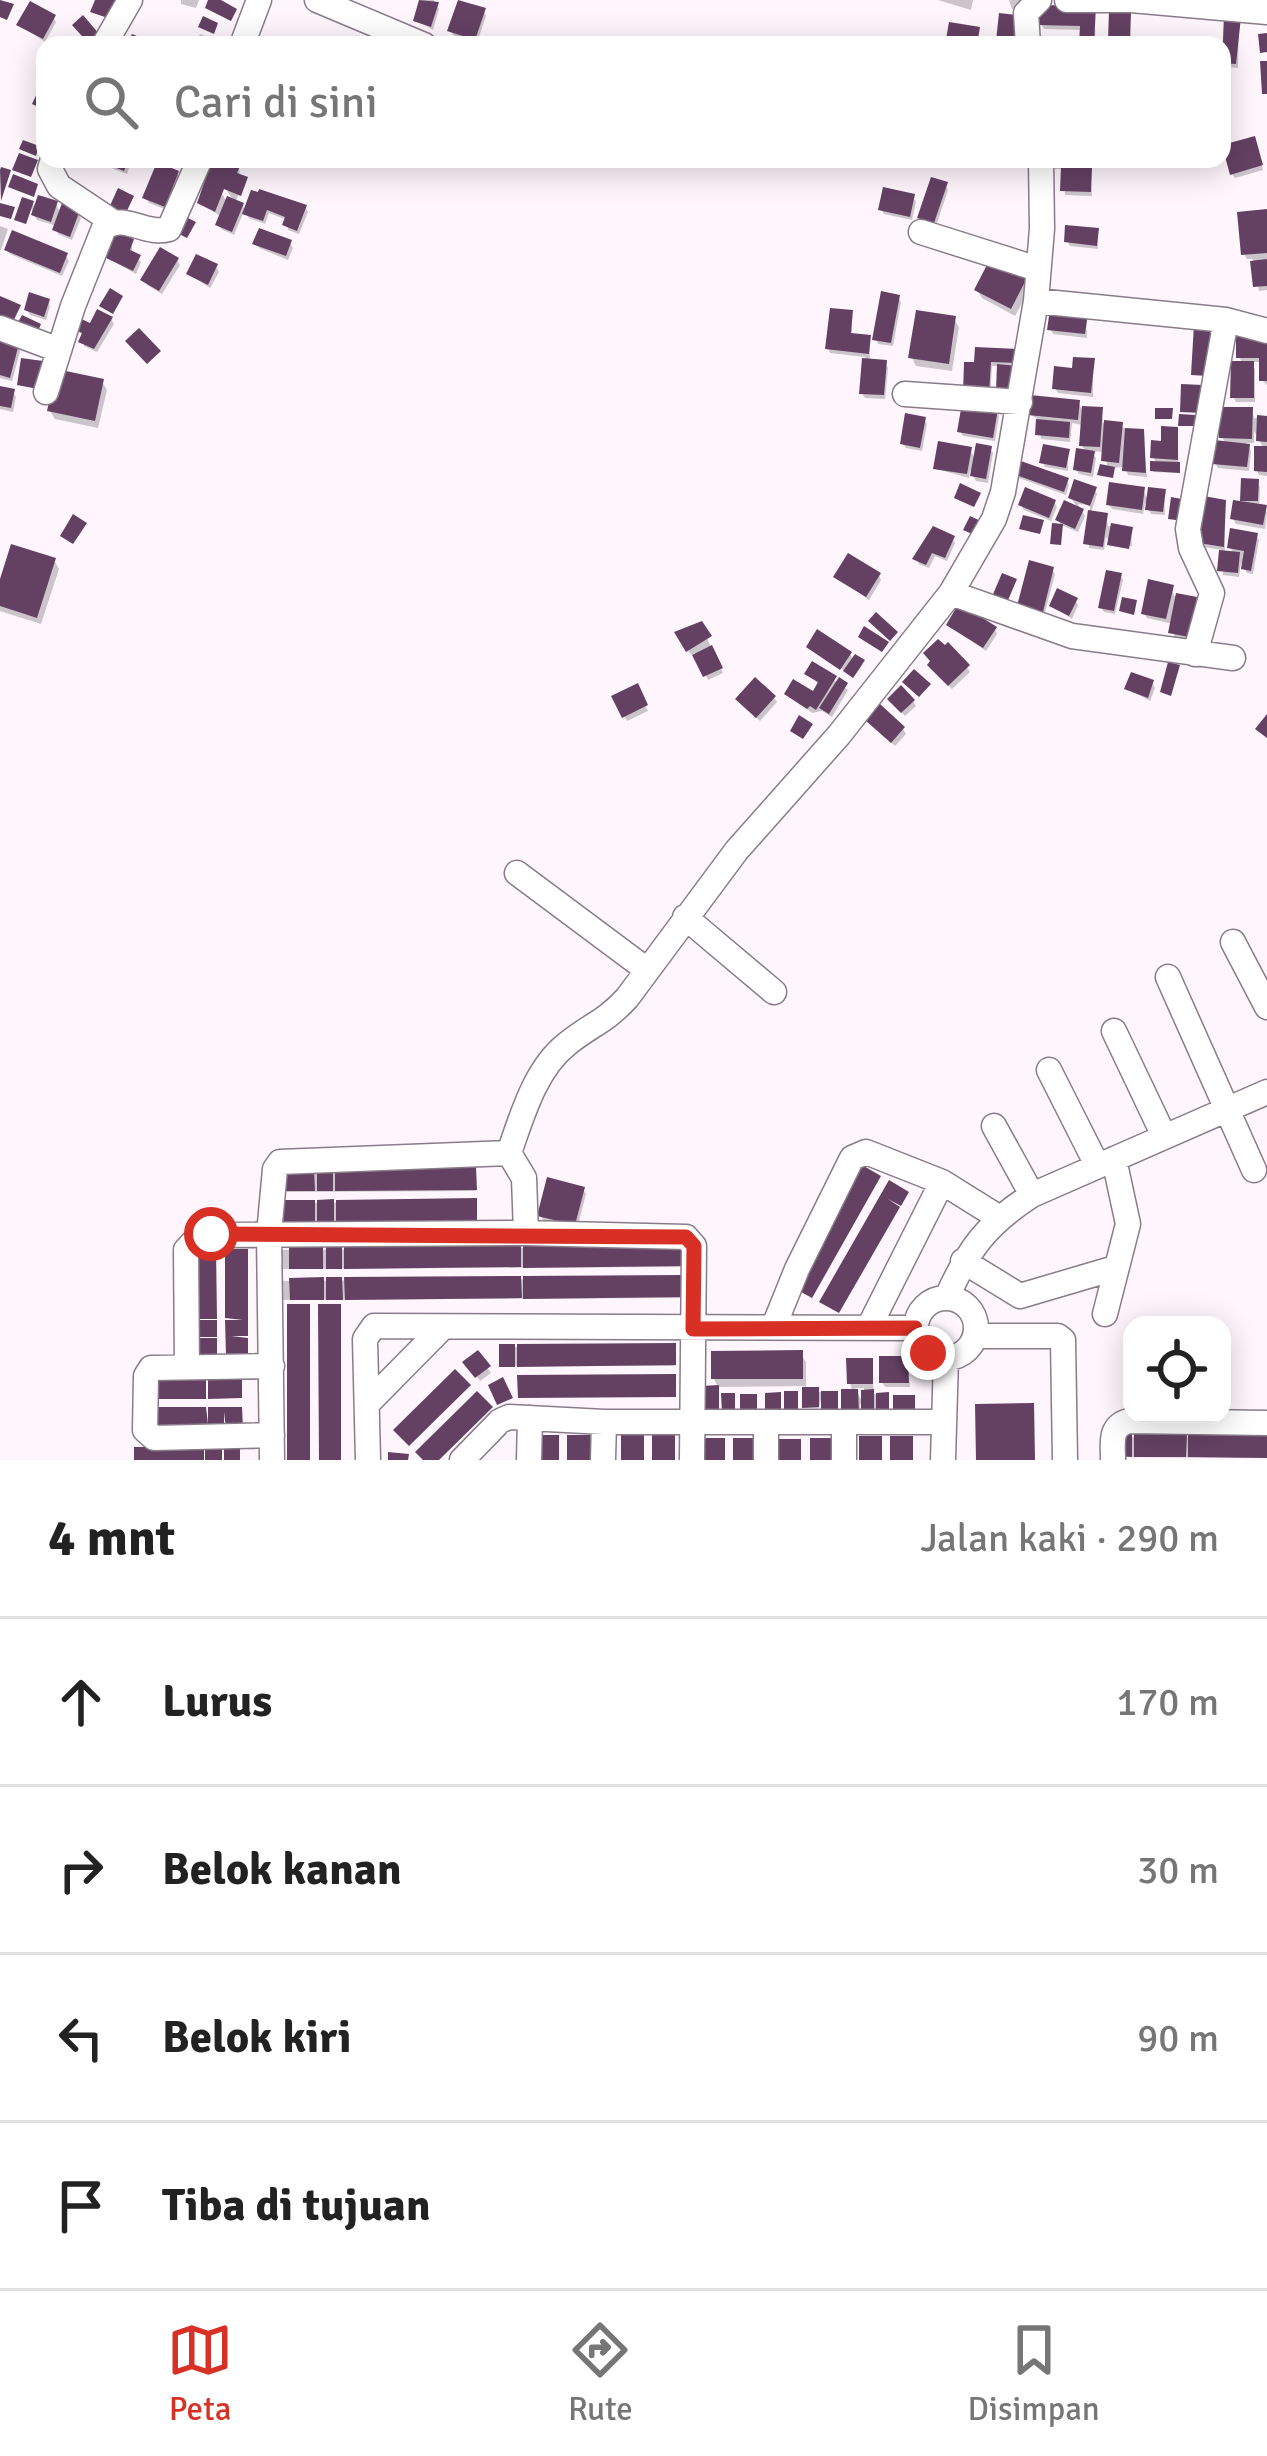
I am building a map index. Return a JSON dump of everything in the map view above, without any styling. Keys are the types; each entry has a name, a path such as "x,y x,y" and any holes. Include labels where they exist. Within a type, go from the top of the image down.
{"street":[{"path":"109,36 130,0"},
{"path":"245,36 259,0"},
{"path":"317,0 403,36"},
{"path":"1027,36 1026,13 1039,0"},
{"path":"1067,0 1131,0 1267,12"},
{"path":"50,168 59,186 113,222 155,232 169,229 196,168"},
{"path":"526,1233 524,1178 513,1142 528,1102 555,1055 608,1019 737,850 839,735 951,592 994,519 1036,302 1041,168"},
{"path":"46,392 89,262 104,229 113,222"},
{"path":"921,232 1039,269"},
{"path":"1036,302 1226,320 1267,331"},
{"path":"1195,654 1212,592 1191,548 1188,529 1226,320"},
{"path":"0,328 59,350"},
{"path":"905,394 1020,402"},
{"path":"951,592 1072,636 1233,658"},
{"path":"517,873 647,970"},
{"path":"685,916 774,992"},
{"path":"1233,942 1267,1007"},
{"path":"1168,977 1254,1170"},
{"path":"1114,1031 1164,1136"},
{"path":"1049,1070 1105,1162 1128,1224 1105,1314"},
{"path":"946,1297 963,1261 998,1217 1032,1195 1267,1092"},
{"path":"994,1126 1032,1195"},
{"path":"272,1366 157,1365 147,1372 146,1434 272,1448 272,1366 269,1234 275,1169 280,1162 513,1142"},
{"path":"774,1326 855,1154 866,1152 942,1182 998,1217"},
{"path":"869,1327 942,1182"},
{"path":"188,1366 186,1250 200,1235 526,1233 690,1238 694,1246 692,1460"},
{"path":"963,1261 1020,1296 1115,1268"},
{"path":"946,1297 961,1301 976,1323 968,1348 946,1358 928,1353 918,1342 915,1328 919,1312 932,1300 946,1297"},
{"path":"368,1460 368,1330 383,1325 915,1328"},
{"path":"370,1401 442,1328"},
{"path":"975,1336 1058,1336 1063,1340 1065,1460"},
{"path":"943,1460 946,1358"},
{"path":"461,1460 500,1420 509,1417 766,1424 943,1422"},
{"path":"529,1460 530,1418"},
{"path":"603,1460 604,1421"},
{"path":"1113,1460 1115,1428 1129,1421 1267,1423"},
{"path":"766,1424 766,1460"},
{"path":"844,1424 844,1460"}],"building":[{"path":"0,0 14,4 7,20 0,17"},
{"path":"95,0 115,0 108,18 90,12"},
{"path":"208,0 221,0 237,9 231,21 205,8"},
{"path":"419,0 439,2 431,27 413,21"},
{"path":"458,0 486,8 476,36 447,31"},
{"path":"30,1 56,15 45,36 16,25"},
{"path":"1039,5 1096,6 1094,36 1079,36 1080,26 1038,25"},
{"path":"1109,11 1131,12 1130,36 1108,36"},
{"path":"999,13 1024,16 1022,36 997,36"},
{"path":"83,15 100,35 82,36 72,25"},
{"path":"1224,15 1241,17 1236,64 1231,64 1231,36 1223,36"},
{"path":"203,16 218,23 214,34 198,27"},
{"path":"949,22 980,27 978,36 947,36"},
{"path":"1267,33 1267,52 1260,53 1258,34"},
{"path":"1260,61 1267,61 1267,94 1262,94"},
{"path":"1255,136 1263,165 1230,175 1231,143"},
{"path":"23,140 36,145 36,156 19,149"},
{"path":"19,153 36,159 31,177 12,170"},
{"path":"154,168 179,171 165,207 142,198"},
{"path":"209,168 239,168 237,173 248,177 241,196 224,189 215,212 197,203"},
{"path":"1061,168 1092,168 1091,192 1060,191"},
{"path":"0,170 11,170 1,201"},
{"path":"13,174 38,184 34,197 8,187"},
{"path":"931,177 948,182 934,223 917,218"},
{"path":"883,187 915,194 910,217 878,210"},
{"path":"118,188 134,196 124,217 108,210"},
{"path":"251,190 307,205 297,231 282,225 285,217 267,210 263,221 242,214"},
{"path":"38,195 58,201 51,222 31,215"},
{"path":"227,196 244,203 232,232 215,225"},
{"path":"22,197 34,201 26,224 14,220"},
{"path":"0,203 15,207 11,219 0,216"},
{"path":"62,203 80,210 70,237 52,230"},
{"path":"1267,209 1267,253 1241,255 1237,212"},
{"path":"184,216 196,222 187,238 175,232"},
{"path":"1065,225 1099,228 1097,246 1064,242"},
{"path":"259,228 292,240 286,256 252,244"},
{"path":"12,230 68,253 60,273 4,250"},
{"path":"116,232 134,239 130,250 141,255 133,271 104,257"},
{"path":"160,247 179,258 159,291 140,280"},
{"path":"196,254 218,264 208,285 186,274"},
{"path":"991,257 1028,276 1011,309 974,290"},
{"path":"1267,259 1267,286 1253,287 1250,261"},
{"path":"110,288 123,296 113,314 99,306"},
{"path":"881,291 900,295 891,343 872,340"},
{"path":"29,292 50,299 44,317 24,310"},
{"path":"0,296 21,305 11,326 0,321"},
{"path":"830,308 853,310 851,333 871,335 869,354 825,349"},
{"path":"97,309 113,317 94,349 78,342 82,333 71,328 77,317 90,323"},
{"path":"1050,309 1088,313 1085,334 1047,330"},
{"path":"916,310 956,316 949,364 908,358"},
{"path":"22,315 41,324 35,338 15,328"},
{"path":"1194,324 1211,325 1208,376 1191,375"},
{"path":"139,328 161,351 147,364 125,341"},
{"path":"0,334 20,340 10,378 0,375"},
{"path":"1236,337 1267,337 1267,381 1259,381 1259,358 1236,358"},
{"path":"975,347 1019,349 1018,363 991,362 989,395 963,394 964,362 974,362"},
{"path":"1073,357 1095,358 1091,393 1052,389 1054,366 1072,368"},
{"path":"21,358 43,361 38,389 17,385"},
{"path":"862,358 887,360 884,395 859,394"},
{"path":"1231,361 1254,361 1254,398 1230,398"},
{"path":"997,364 1017,366 1015,393 996,392"},
{"path":"56,369 104,379 95,421 47,411"},
{"path":"1181,384 1203,385 1202,413 1180,412"},
{"path":"0,386 15,389 11,408 0,406"},
{"path":"1030,395 1080,400 1078,420 1028,415"},
{"path":"962,403 998,409 993,438 957,432"},
{"path":"1082,406 1103,407 1100,447 1079,446"},
{"path":"1218,407 1253,407 1252,439 1219,438"},
{"path":"1155,408 1173,408 1172,419 1155,419"},
{"path":"905,413 926,417 920,448 900,444"},
{"path":"1179,414 1196,415 1195,426 1178,426"},
{"path":"1257,415 1267,416 1267,442 1256,441"},
{"path":"1036,419 1070,422 1069,438 1035,435"},
{"path":"1104,420 1123,422 1119,463 1101,461"},
{"path":"1161,426 1178,427 1178,460 1150,458 1151,440 1161,441"},
{"path":"1125,428 1144,429 1146,473 1122,471"},
{"path":"1214,440 1250,444 1247,467 1212,464"},
{"path":"938,441 972,447 967,474 933,469"},
{"path":"976,443 992,446 986,479 970,476"},
{"path":"1043,444 1070,449 1066,468 1039,463"},
{"path":"1254,446 1267,446 1267,472 1254,471"},
{"path":"1076,448 1095,451 1091,473 1073,470"},
{"path":"1018,460 1069,478 1064,492 1013,474"},
{"path":"1150,461 1180,462 1180,473 1150,471"},
{"path":"1100,464 1115,467 1113,478 1097,475"},
{"path":"1241,478 1259,479 1258,501 1240,501"},
{"path":"1074,479 1097,487 1090,506 1068,498"},
{"path":"1109,482 1145,487 1142,510 1106,505"},
{"path":"960,483 981,493 974,507 954,498"},
{"path":"1025,487 1056,500 1049,518 1018,505"},
{"path":"1148,487 1166,489 1163,512 1145,510"},
{"path":"1198,495 1226,500 1224,547 1192,542"},
{"path":"1171,497 1187,500 1184,521 1168,519"},
{"path":"1064,500 1084,509 1075,529 1055,520"},
{"path":"1233,500 1267,505 1263,525 1230,519"},
{"path":"1088,510 1108,513 1103,547 1083,544"},
{"path":"73,514 87,523 73,544 60,536"},
{"path":"1023,515 1044,520 1040,534 1019,529"},
{"path":"970,516 985,523 979,537 963,530"},
{"path":"1052,523 1063,524 1061,545 1050,544"},
{"path":"1111,523 1133,527 1129,549 1107,545"},
{"path":"933,526 955,536 945,558 932,553 926,565 912,559"},
{"path":"1230,528 1258,533 1251,571 1241,569 1244,551 1227,548"},
{"path":"11,544 56,558 37,618 0,606 0,579"},
{"path":"1219,550 1240,552 1238,573 1217,571"},
{"path":"848,553 881,573 866,597 833,577"},
{"path":"1029,560 1054,567 1043,612 1017,606"},
{"path":"1106,570 1122,573 1114,611 1098,608"},
{"path":"1002,573 1017,579 1006,605 991,599"},
{"path":"1148,579 1174,585 1166,619 1141,614"},
{"path":"1057,588 1078,598 1069,616 1049,606"},
{"path":"1176,593 1197,597 1189,637 1168,633"},
{"path":"1122,597 1137,600 1134,615 1119,611"},
{"path":"959,603 997,627 983,648 946,625"},
{"path":"876,612 898,632 890,641 868,621"},
{"path":"702,621 712,636 686,652 674,632"},
{"path":"864,626 889,642 882,652 858,637"},
{"path":"817,629 852,652 840,670 806,647"},
{"path":"938,639 945,645 948,642 970,665 948,686 927,665 930,661 923,653"},
{"path":"712,645 723,668 703,677 692,655"},
{"path":"855,654 865,660 853,678 843,671"},
{"path":"812,661 837,676 816,710 784,694 793,679 813,691 818,682 804,674"},
{"path":"1168,662 1180,665 1171,696 1160,692"},
{"path":"914,669 931,684 919,697 902,682"},
{"path":"1131,672 1154,680 1148,698 1124,689"},
{"path":"755,677 776,696 756,718 735,699"},
{"path":"839,677 848,683 829,714 819,708"},
{"path":"638,683 648,705 622,718 611,696"},
{"path":"901,685 915,700 901,713 887,699"},
{"path":"880,704 905,727 891,743 865,720"},
{"path":"1267,714 1267,738 1255,729"},
{"path":"799,715 813,724 803,739 790,731"},
{"path":"862,1165 881,1176 812,1298 792,1287"},
{"path":"476,1167 477,1190 335,1191 335,1169"},
{"path":"333,1168 333,1191 317,1191 317,1169"},
{"path":"280,1169 314,1169 315,1191 280,1191"},
{"path":"547,1177 585,1187 575,1225 537,1216"},
{"path":"889,1180 909,1192 901,1206 888,1199 900,1207 839,1313 819,1302"},
{"path":"477,1198 477,1221 336,1222 336,1200"},
{"path":"334,1199 334,1222 317,1222 317,1200"},
{"path":"281,1200 315,1200 315,1222 281,1222"},
{"path":"682,1244 682,1266 523,1268 523,1245"},
{"path":"521,1245 521,1267 344,1269 344,1246"},
{"path":"323,1246 323,1269 289,1269 289,1247"},
{"path":"326,1246 342,1246 342,1269 326,1269"},
{"path":"194,1249 216,1249 217,1319 194,1319"},
{"path":"225,1249 248,1249 248,1336 231,1336 248,1338 248,1354 226,1355 225,1320 243,1320 225,1318"},
{"path":"682,1275 683,1297 523,1299 523,1276"},
{"path":"521,1276 522,1298 345,1300 344,1277"},
{"path":"324,1277 324,1300 290,1300 289,1278"},
{"path":"326,1277 342,1277 343,1300 326,1300"},
{"path":"287,1304 310,1304 310,1460 287,1460"},
{"path":"318,1304 341,1304 341,1460 319,1460"},
{"path":"194,1320 217,1320 217,1337 194,1337"},
{"path":"194,1338 217,1338 217,1355 194,1355"},
{"path":"676,1343 676,1365 517,1367 517,1344"},
{"path":"499,1344 515,1344 515,1367 499,1367"},
{"path":"478,1350 491,1366 475,1378 462,1362"},
{"path":"803,1350 803,1379 711,1379 711,1351"},
{"path":"879,1356 908,1356 909,1383 879,1383"},
{"path":"846,1358 873,1358 873,1384 847,1384"},
{"path":"455,1369 471,1385 409,1446 393,1430"},
{"path":"676,1374 676,1397 518,1398 517,1375"},
{"path":"154,1376 206,1376 206,1399 154,1399"},
{"path":"208,1376 242,1376 242,1398 208,1399"},
{"path":"503,1377 513,1398 497,1405 488,1385"},
{"path":"719,1385 719,1409 701,1409 701,1386"},
{"path":"802,1387 819,1387 819,1407 802,1408"},
{"path":"841,1389 858,1389 859,1413 841,1414"},
{"path":"874,1389 874,1411 861,1411 861,1390"},
{"path":"477,1391 493,1407 439,1460 423,1460 415,1452"},
{"path":"784,1391 798,1391 798,1415 784,1415"},
{"path":"821,1391 838,1391 838,1410 821,1410"},
{"path":"781,1392 781,1414 765,1414 765,1393"},
{"path":"889,1392 889,1413 876,1413 876,1393"},
{"path":"721,1393 735,1393 735,1413 722,1413"},
{"path":"740,1394 757,1394 757,1414 740,1414"},
{"path":"893,1395 915,1395 915,1413 893,1413"},
{"path":"1034,1403 1035,1460 976,1460 975,1404"},
{"path":"154,1407 206,1407 208,1424 208,1407 242,1407 243,1429 226,1429 224,1412 224,1430 154,1430"},
{"path":"652,1434 675,1434 675,1460 652,1460"},
{"path":"1116,1434 1132,1434 1132,1457 1115,1456"},
{"path":"1134,1434 1187,1435 1186,1457 1134,1457"},
{"path":"536,1435 559,1435 559,1460 536,1460"},
{"path":"567,1435 590,1435 590,1460 567,1460"},
{"path":"621,1435 644,1435 644,1460 621,1460"},
{"path":"1188,1435 1267,1435 1267,1458 1188,1457"},
{"path":"859,1436 882,1436 882,1460 859,1460"},
{"path":"890,1436 913,1436 913,1460 890,1460"},
{"path":"702,1438 725,1438 725,1460 702,1460"},
{"path":"733,1438 756,1438 756,1460 733,1460"},
{"path":"810,1438 833,1438 833,1460 810,1460"},
{"path":"779,1439 801,1439 801,1460 779,1460"},
{"path":"134,1447 204,1447 204,1460 134,1460"},
{"path":"205,1447 222,1447 222,1460 205,1460"},
{"path":"224,1447 240,1447 240,1460 224,1460"},
{"path":"388,1452 409,1454 408,1460 388,1460"}],"route":[{"path":"211,1234 686,1237 694,1246 693,1329 915,1328 918,1342 928,1353"}]}
